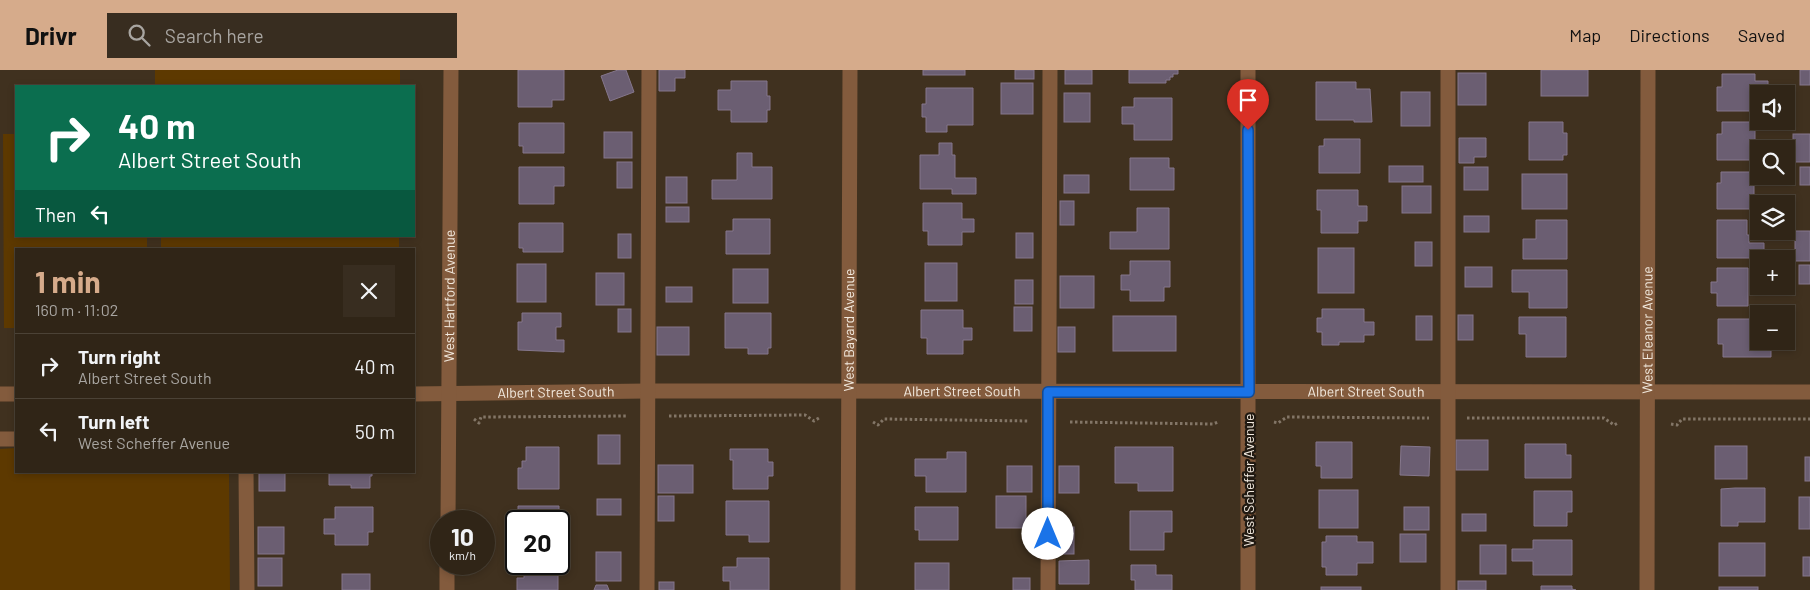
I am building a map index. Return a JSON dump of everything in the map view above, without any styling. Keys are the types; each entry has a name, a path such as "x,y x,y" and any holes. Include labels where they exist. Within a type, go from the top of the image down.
{"street":[{"name":"West Hartford Avenue","path":"448,510 451,70"},
{"path":"647,590 649,70"},
{"name":"West Bayard Avenue","path":"848,590 850,70"},
{"path":"1048,590 1050,70"},
{"name":"West Scheffer Avenue","path":"1248,70 1248,590"},
{"path":"1448,70 1448,590"},
{"name":"West Eleanor Avenue","path":"1648,70 1648,590"},
{"name":"Albert Street South","path":"415,394 647,391 1810,392"},
{"path":"0,394 15,394"},
{"path":"0,439 15,439"},
{"path":"246,473 247,590"},
{"path":"447,590 448,575"}],"path":[{"path":"1671,424 1677,424 1682,419 1810,419"}],"shaded area":[{"path":"155,70 400,70 400,85 155,85"},
{"path":"3,134 15,134 15,237 147,237 147,248 15,248 15,328 4,328"},
{"path":"161,237 399,237 399,248 161,248"},
{"path":"15,448 15,473 229,473 230,590 0,590 0,449"}],"building":[{"path":"518,70 564,70 564,100 552,100 552,107 518,107"},
{"path":"618,70 626,70 634,92 610,101 601,76"},
{"path":"659,70 685,70 685,78 675,78 675,91 659,91"},
{"path":"923,70 965,70 965,75 923,75"},
{"path":"1015,70 1034,70 1034,79 1015,79"},
{"path":"1065,70 1092,70 1092,84 1065,84"},
{"path":"1129,70 1178,70 1178,74 1173,74 1170,80 1166,80 1166,83 1129,83"},
{"path":"1541,70 1588,70 1588,96 1541,96"},
{"path":"1800,70 1810,70 1810,85 1800,85"},
{"path":"1458,73 1486,73 1486,105 1458,105"},
{"path":"1722,74 1755,74 1755,81 1768,81 1768,85 1750,85 1750,111 1717,111 1717,87 1722,87"},
{"path":"731,81 767,81 767,96 770,96 770,110 767,110 767,122 731,122 731,110 718,110 718,90 731,90"},
{"path":"1316,82 1356,82 1356,89 1370,89 1372,122 1316,120"},
{"path":"1001,83 1033,83 1033,114 1001,114"},
{"path":"926,88 973,88 973,125 947,125 947,132 926,132 926,117 922,117 922,104 926,104"},
{"path":"1401,92 1430,92 1430,126 1401,126"},
{"path":"1064,93 1090,93 1090,122 1064,122"},
{"path":"1134,98 1172,98 1172,140 1134,140 1134,124 1122,124 1122,107 1134,107"},
{"path":"1529,122 1563,122 1563,133 1567,133 1567,155 1563,155 1563,160 1529,160"},
{"path":"1722,122 1750,122 1750,130 1755,130 1755,140 1750,140 1750,160 1717,160 1717,134 1722,134"},
{"path":"519,123 564,123 564,153 523,153 523,146 519,146"},
{"path":"604,132 632,132 632,158 604,158"},
{"path":"1793,134 1810,134 1810,162 1795,162 1795,140 1793,140"},
{"path":"1459,138 1486,138 1486,157 1474,157 1474,163 1459,163"},
{"path":"1324,139 1360,139 1360,173 1319,173 1319,146 1324,146"},
{"path":"939,143 952,143 952,155 955,155 955,178 976,178 976,194 952,194 952,189 920,189 920,155 939,155"},
{"path":"737,153 752,153 752,167 772,167 772,199 712,199 712,180 737,180"},
{"path":"1130,158 1169,158 1169,168 1174,168 1174,190 1130,190"},
{"path":"617,162 632,162 632,188 617,188"},
{"path":"1389,166 1423,166 1423,182 1389,182"},
{"path":"519,167 564,167 564,186 554,186 554,204 519,204"},
{"path":"1464,167 1488,167 1488,190 1464,190"},
{"path":"1800,167 1810,167 1810,185 1800,185"},
{"path":"1721,172 1750,172 1750,185 1754,185 1754,195 1750,195 1750,209 1717,209 1717,183 1721,183"},
{"path":"1522,174 1567,174 1567,209 1522,209"},
{"path":"1064,175 1089,175 1089,193 1064,193"},
{"path":"666,177 687,177 687,203 666,203"},
{"path":"1402,186 1431,186 1431,213 1402,213"},
{"path":"1317,190 1358,190 1358,206 1367,206 1367,221 1358,221 1358,233 1321,233 1321,210 1317,210"},
{"path":"1060,201 1074,201 1074,225 1060,225"},
{"path":"923,203 962,203 962,219 974,219 974,232 962,232 962,245 928,245 928,231 923,231"},
{"path":"666,207 689,207 689,222 666,222"},
{"path":"1137,208 1169,208 1169,249 1110,249 1110,232 1137,232"},
{"path":"1464,216 1489,216 1489,232 1464,232"},
{"path":"733,219 770,219 770,254 726,254 726,231 733,231"},
{"path":"1536,220 1567,220 1567,259 1523,259 1523,239 1536,239"},
{"path":"1717,220 1747,220 1749,243 1764,243 1764,250 1750,250 1750,258 1717,258"},
{"path":"519,223 563,223 563,252 523,252 523,248 519,248"},
{"path":"1795,231 1810,231 1810,261 1795,261"},
{"path":"1016,233 1033,233 1033,258 1016,258"},
{"path":"618,234 631,234 631,258 618,258"},
{"path":"1415,242 1432,242 1432,266 1415,266"},
{"path":"1318,248 1354,248 1354,293 1318,293"},
{"path":"1130,261 1170,261 1170,287 1164,287 1164,301 1130,301 1130,290 1121,290 1121,275 1130,275"},
{"path":"925,263 957,263 957,301 925,301"},
{"path":"517,264 546,264 546,302 517,302"},
{"path":"1799,265 1810,265 1810,284 1799,284"},
{"path":"1465,267 1492,267 1492,287 1465,287"},
{"path":"1717,268 1748,268 1748,306 1717,306 1717,293 1711,293 1711,282 1717,282"},
{"path":"733,269 768,269 768,303 733,303"},
{"path":"1512,270 1567,270 1567,308 1529,308 1529,292 1512,292"},
{"path":"596,273 624,273 624,305 596,305"},
{"path":"1060,276 1094,276 1094,308 1060,308"},
{"path":"1015,280 1033,280 1033,304 1015,304"},
{"path":"666,287 692,287 692,302 666,302"},
{"path":"1014,307 1032,307 1032,331 1014,331"},
{"path":"618,309 631,309 631,332 618,332"},
{"path":"1322,309 1364,309 1364,322 1374,322 1374,335 1364,335 1364,342 1339,342 1339,345 1322,345 1322,332 1317,332 1317,318 1322,318"},
{"path":"921,310 963,310 963,328 972,328 972,340 963,340 963,354 927,354 927,338 921,338"},
{"path":"522,313 561,313 561,327 556,327 556,340 564,340 564,352 518,350 518,322 522,322"},
{"path":"725,313 771,313 771,348 768,348 768,354 748,354 748,348 725,348"},
{"path":"1458,315 1473,315 1473,340 1458,340"},
{"path":"1113,316 1176,316 1176,351 1113,351"},
{"path":"1416,316 1432,316 1432,340 1416,340"},
{"path":"1519,317 1566,317 1566,357 1526,357 1526,334 1519,334"},
{"path":"1718,319 1750,319 1750,350 1771,350 1771,357 1723,357 1723,344 1718,344"},
{"path":"657,327 689,327 689,355 657,355"},
{"path":"1058,327 1075,327 1075,352 1058,352"},
{"path":"598,435 620,435 620,464 598,464"},
{"path":"1456,440 1488,440 1488,470 1456,470"},
{"path":"1316,442 1352,442 1352,478 1321,478 1321,466 1316,466"},
{"path":"1525,444 1566,444 1566,455 1571,455 1571,478 1525,478"},
{"path":"1401,446 1430,447 1429,476 1400,475"},
{"path":"1715,446 1747,446 1747,479 1715,479"},
{"path":"526,447 559,447 559,489 518,489 518,468 522,468 522,461 526,461"},
{"path":"1115,447 1173,447 1173,491 1138,491 1138,483 1115,483"},
{"path":"730,449 768,449 768,462 773,462 773,476 768,476 768,489 733,489 733,460 730,460"},
{"path":"947,452 966,452 966,492 926,492 926,476 915,476 915,459 947,459"},
{"path":"1805,457 1810,457 1810,481 1805,481"},
{"path":"658,465 693,465 693,493 658,493"},
{"path":"1007,466 1032,466 1032,492 1007,492"},
{"path":"1059,466 1079,466 1079,493 1059,493"},
{"path":"259,473 285,473 285,491 259,491"},
{"path":"329,473 372,473 372,476 370,476 370,488 351,488 351,485 329,485"},
{"path":"1765,488 1765,522 1738,522 1738,526 1721,526 1721,489"},
{"path":"1319,490 1358,490 1358,528 1319,528"},
{"path":"1534,491 1572,491 1572,512 1567,512 1567,526 1534,526"},
{"path":"658,496 674,496 674,521 658,521"},
{"path":"996,496 1026,496 1026,528 996,528"},
{"path":"1799,497 1810,497 1810,529 1799,529"},
{"path":"597,499 621,499 621,515 597,515"},
{"path":"726,501 769,501 769,542 749,542 749,535 726,535"},
{"path":"518,506 559,506 559,510 518,510"},
{"path":"335,507 373,507 373,532 368,532 368,545 335,545 335,534 324,534 324,519 335,519"},
{"path":"915,507 958,507 958,540 919,540 919,530 915,530"},
{"path":"1404,507 1429,507 1429,530 1404,530"},
{"path":"1130,511 1172,511 1172,532 1164,532 1164,550 1130,550"},
{"path":"1462,514 1486,514 1486,531 1462,531"},
{"path":"258,527 284,527 284,554 258,554"},
{"path":"1058,527 1074,527 1074,554 1058,554"},
{"path":"1400,534 1426,534 1426,562 1400,562"},
{"path":"1326,536 1357,536 1357,542 1373,542 1373,563 1357,563 1357,575 1326,575 1326,567 1322,567 1322,542 1326,542"},
{"path":"1533,540 1572,540 1572,575 1533,575 1533,561 1512,561 1512,549 1533,549"},
{"path":"1719,543 1765,543 1765,576 1719,576"},
{"path":"1480,545 1506,545 1506,574 1480,574"},
{"path":"596,552 621,552 621,581 596,581"},
{"path":"1803,557 1810,557 1810,576 1803,576"},
{"path":"258,558 282,558 282,586 258,586"},
{"path":"737,558 769,558 769,590 730,590 730,581 723,581 723,567 737,567"},
{"path":"1089,560 1089,584 1059,584 1059,561"},
{"path":"915,563 949,563 949,590 915,590"},
{"path":"1131,565 1156,565 1156,575 1172,575 1172,590 1135,590 1135,580 1131,580"},
{"path":"342,574 370,574 370,590 342,590"},
{"path":"524,575 558,575 558,590 517,590 517,578 524,578"},
{"path":"1013,578 1030,578 1030,590 1013,590"},
{"path":"1458,581 1486,581 1486,590 1458,590"},
{"path":"659,582 674,582 674,590 659,590"},
{"path":"596,585 607,585 609,590 594,590"},
{"path":"1541,586 1572,586 1572,589 1576,590 1541,590"},
{"path":"1321,587 1361,587 1361,590 1321,590"},
{"path":"1719,587 1758,587 1758,590 1719,590"}],"route":[{"path":"1048,534 1048,392 1249,392 1248,130"}]}
